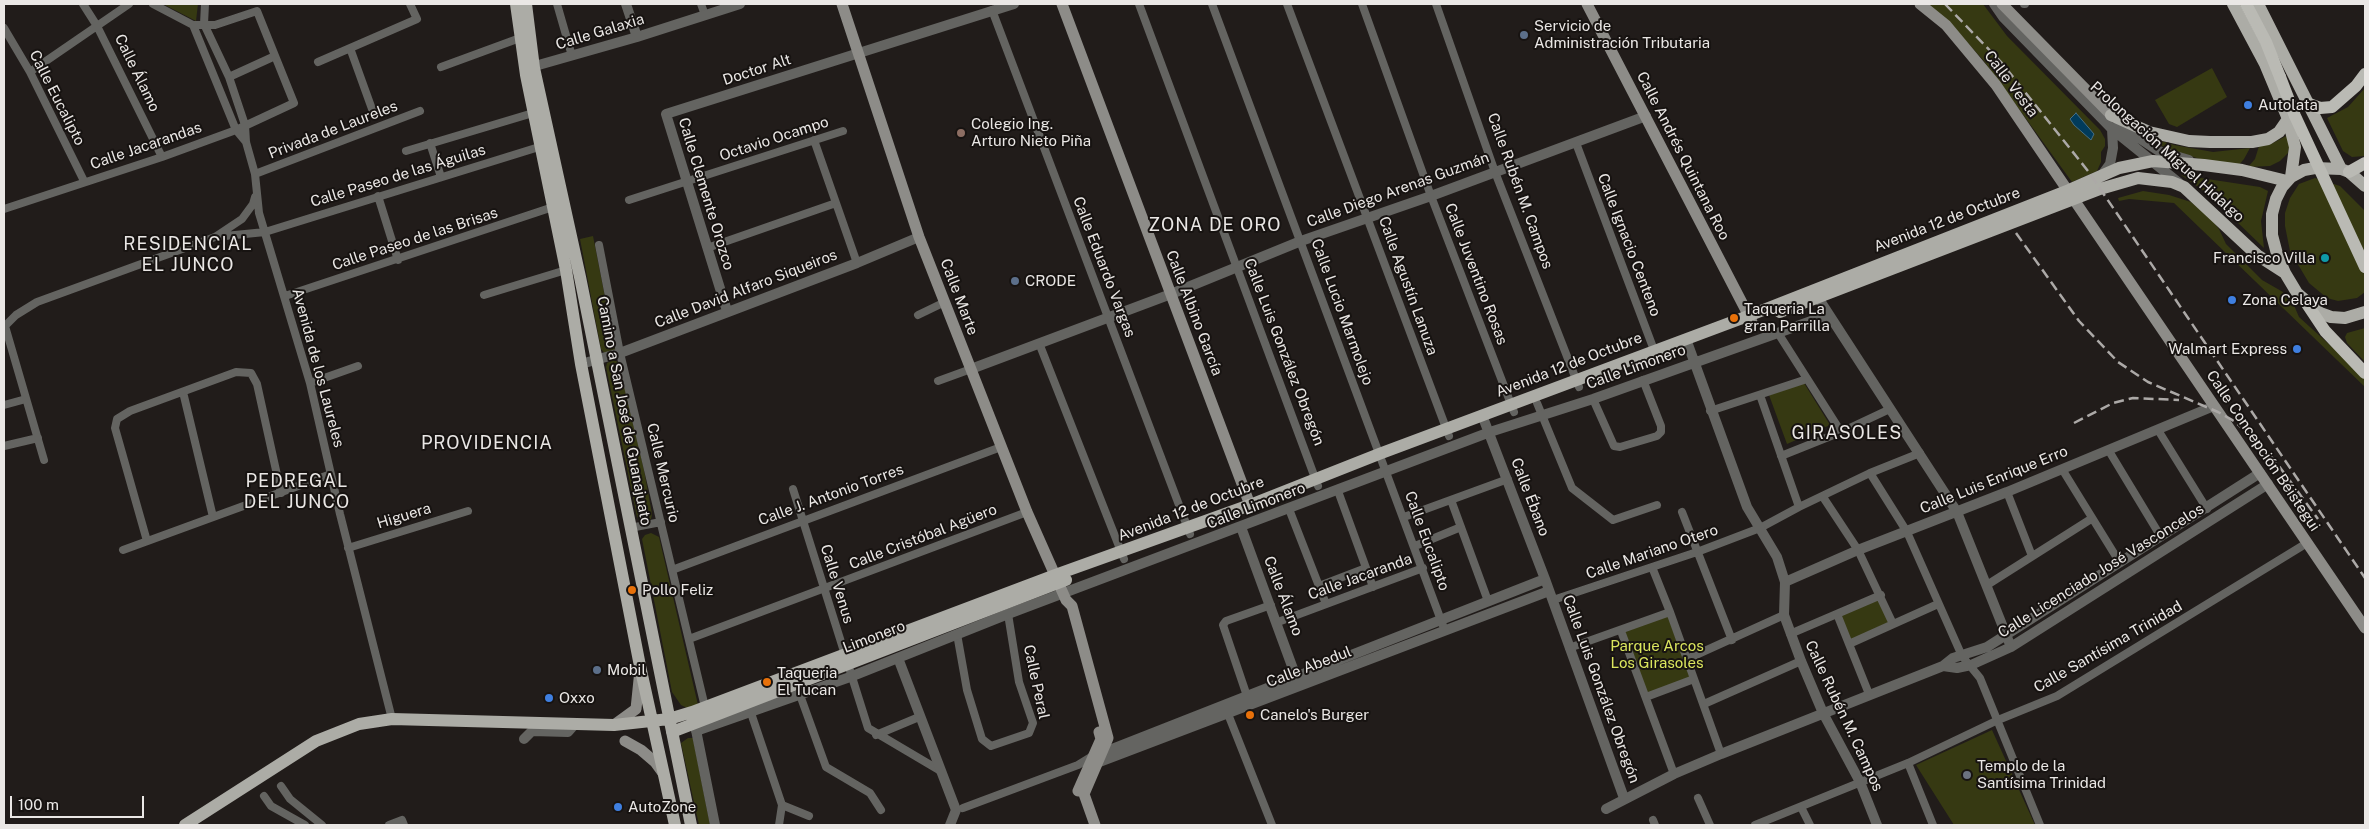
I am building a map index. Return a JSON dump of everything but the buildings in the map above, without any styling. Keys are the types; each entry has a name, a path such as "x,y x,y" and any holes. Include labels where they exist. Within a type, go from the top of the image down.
{"highway":[{"path":"2246,4 2266,42 2295,116 2365,267"},
{"path":"2309,104 2320,108 2332,106 2356,86 2365,74"},
{"path":"2345,170 2365,163"},
{"path":"2307,304 2325,331 2365,374"}],"main road":[{"name":"Camino a San José de Guanajuato","path":"516,4 520,38 580,277 692,825"},
{"name":"Camino a San José de Guanajuato","path":"526,4 533,113 539,147 566,270 581,364 640,666 675,825"},
{"name":"Calle Marte","path":"842,4 919,237 1027,512 1061,588 1101,739 1093,760"},
{"name":"Calle Albino García","path":"1062,4 1253,512"},
{"name":"Calle Andrés Quintana Roo","path":"1587,4 1750,319"},
{"name":"Calle Vesta","path":"1920,4 1946,25 1996,85 2072,195"},
{"name":"Prolongación Miguel Hidalgo","path":"2002,4 2111,115"},
{"path":"2233,4 2264,64 2288,119 2295,147 2289,179 2276,199 2272,214 2272,235 2285,273 2297,293 2307,304 2320,313 2330,317 2345,318 2365,312"},
{"path":"2258,4 2345,170 2365,186"},
{"path":"2111,115 2149,132 2189,141 2210,142 2252,142 2268,139 2279,132 2288,119"},
{"name":"Avenida 12 de Octubre","path":"187,825 316,741 359,724 392,719 614,725 669,719 694,722 705,708 847,666 1061,588 1123,556 1189,531 1253,512 1317,482 1383,462 1447,433 1486,423 1513,408 1577,383 1816,295 2072,195 2102,175 2119,168 2154,161 2204,165"},
{"name":"Prolongación Miguel Hidalgo","path":"2204,165 2289,179"},
{"path":"2289,179 2304,170 2315,168 2345,170"},
{"name":"Avenida 12 de Octubre","path":"2072,195 2090,193 2138,178 2172,182 2184,187"},
{"name":"Prolongación Miguel Hidalgo","path":"2184,187 2257,255 2285,273"},
{"name":"Calle Concepción Béistegui","path":"2072,195 2365,628"},
{"path":"553,207 558,206 563,214 575,269 580,277"},
{"name":"Avenida 12 de Octubre","path":"1513,408 1538,403 1577,383"},
{"path":"614,725 636,709 640,666"},
{"name":"Limonero","path":"672,732 694,722 847,666"},
{"path":"625,740 655,762 665,775"},
{"path":"1087,825 1077,794 1093,760"},
{"path":"1093,760 1084,794 1095,825"}],"street":[{"name":"Calle Álamo","path":"82,4 97,26 162,157"},
{"path":"30,72 129,4"},
{"path":"153,4 192,25 215,25 257,11 276,56 229,77"},
{"name":"Avenida de los Laureles","path":"205,4 204,24 229,77 246,126 246,142 256,174 256,195 265,232 310,383 348,548 392,719"},
{"path":"318,62 417,19 410,4"},
{"path":"557,4 572,56"},
{"path":"626,4 637,37"},
{"path":"702,4 705,15"},
{"name":"Calle Galaxia","path":"529,68 637,37 740,4"},
{"name":"Doctor Alt","path":"666,114 1014,4"},
{"name":"Calle Luis González Obregón","path":"1140,4 1317,482"},
{"name":"Calle Lucio Marmolejo","path":"1212,4 1383,462"},
{"name":"Calle Agustín Lanuza","path":"1288,4 1447,433"},
{"name":"Calle Juventino Rosas","path":"1362,4 1431,196 1513,408"},
{"name":"Calle Rubén M. Campos","path":"1436,4 1496,172 1577,383"},
{"name":"Prolongación Miguel Hidalgo","path":"1994,4 2003,17 2112,129 2184,187"},
{"name":"Calle Eduardo Vargas","path":"992,10 1189,531"},
{"name":"Avenida de los Laureles","path":"192,25 236,130 246,142"},
{"name":"Calle Eucalipto","path":"4,28 30,72 84,181"},
{"path":"442,67 520,38"},
{"path":"350,48 372,109"},
{"name":"Calle Jacarandas","path":"5,206 162,157 246,126 294,103 276,56"},
{"name":"Privada de Laureles","path":"256,174 420,111"},
{"path":"406,151 533,113"},
{"name":"Calle Clemente Orozco","path":"666,114 726,311"},
{"name":"Prolongación Miguel Hidalgo","path":"2111,115 2130,132 2159,151 2204,165"},
{"name":"Calle Diego Arenas Guzmán","path":"938,381 1171,294 1301,241 1431,196 1646,116"},
{"path":"2102,175 2110,164 2112,156 2112,129"},
{"name":"Octavio Ocampo","path":"629,200 843,130"},
{"path":"814,140 857,263"},
{"name":"Calle Ignacio Centeno","path":"1576,142 1655,354"},
{"path":"430,143 441,177"},
{"name":"Calle Paseo de las Águilas","path":"215,237 265,232 539,147"},
{"path":"2085,214 2084,203 2090,193"},
{"path":"44,460 4,327 16,315 37,302 215,237 242,219 253,204 256,195"},
{"path":"378,196 398,260"},
{"path":"707,248 836,203"},
{"name":"Calle Paseo de las Brisas","path":"285,296 553,207"},
{"name":"Calle David Alfaro Siqueiros","path":"581,364 620,353 726,311 857,263 919,237"},
{"name":"Calle Mercurio","path":"599,245 620,353 705,708"},
{"path":"484,295 566,270"},
{"path":"1816,295 1957,512 2008,635 2011,647"},
{"path":"918,315 945,302"},
{"name":"Calle Limonero","path":"694,722 751,713 800,695 847,666 898,658 1008,614 1061,588 1241,527 1253,512 1289,509 1338,491 1383,462 1486,423 1543,416 1828,315"},
{"path":"1778,333 1841,432"},
{"path":"1039,343 1123,556"},
{"name":"Calle Rubén M. Campos","path":"1687,343 1710,411 1747,507 1777,557 1785,582 1784,615 1790,634 1823,713 1860,782 1877,825"},
{"path":"310,383 358,366"},
{"path":"147,541 115,428 117,419 130,411 236,372 251,373 257,384 281,492"},
{"path":"1710,411 1807,379"},
{"path":"1593,399 1614,446 1620,447 1657,436 1661,432 1660,426 1643,380"},
{"path":"183,392 213,517"},
{"path":"1760,395 1799,507"},
{"path":"4,405 26,400"},
{"path":"1538,403 1572,488 1613,520 1657,505"},
{"name":"Calle Luis Enrique Erro","path":"1785,582 1858,550 2109,451 2214,406"},
{"path":"1781,456 1841,432 1890,408"},
{"name":"Calle Ébano","path":"1486,423 1551,596"},
{"path":"2158,430 2206,509"},
{"path":"4,446 38,438"},
{"name":"Calle J. Antonio Torres","path":"672,570 1001,447"},
{"path":"2109,451 2161,537"},
{"name":"Calle Mariano Otero","path":"1551,596 1652,567 1760,528 1870,473 1920,453"},
{"name":"Calle Eucalipto","path":"1383,462 1445,631"},
{"path":"2062,469 2120,564"},
{"path":"1870,473 1907,532 1962,656 1980,678 2040,825"},
{"name":"Calle Licenciado José Vasconcelos","path":"1606,809 1624,798 1674,774 1721,754 1987,647 2260,473"},
{"path":"123,550 331,474"},
{"path":"1404,517 1508,479"},
{"name":"Calle Licenciado José Vasconcelos","path":"1943,666 1957,668 1970,665 2011,647 2268,484"},
{"name":"Calle Venus","path":"793,489 868,728 876,734"},
{"path":"1338,491 1374,587"},
{"path":"2007,492 2032,556"},
{"path":"1823,497 1858,550 1881,595 1893,624"},
{"path":"1451,500 1488,601"},
{"path":"1289,509 1326,604"},
{"name":"Higuera","path":"348,548 468,511"},
{"name":"Calle Cristóbal Agüero","path":"689,639 1027,512"},
{"path":"1682,512 1732,640"},
{"path":"1987,584 2091,519"},
{"path":"630,528 661,522"},
{"name":"Calle Álamo","path":"1241,527 1278,622 1296,676"},
{"path":"1415,546 1461,527"},
{"name":"Calle Santísima Trinidad","path":"1755,825 1908,762 1998,720 2057,696 2307,543"},
{"path":"1652,567 1721,754"},
{"path":"1319,586 1366,568"},
{"name":"Calle Jacaranda","path":"1278,622 1423,568"},
{"name":"Calle Abedul","path":"959,809 1226,710 1284,687 1296,676 1545,579"},
{"path":"1790,634 1881,595"},
{"name":"Calle Luis González Obregón","path":"1551,596 1624,798"},
{"name":"Calle Abedul","path":"1226,710 1247,696 1284,687 1352,666 1445,631 1551,596"},
{"path":"1848,644 1938,604"},
{"path":"1247,696 1223,625 1226,621 1271,605"},
{"path":"1570,648 1670,612"},
{"name":"Calle Peral","path":"957,634 967,690 982,739 991,746 1029,733 1033,723 1019,682 1008,614"},
{"path":"1837,614 1869,694"},
{"path":"1687,659 1784,615"},
{"path":"1621,630 1674,774"},
{"path":"1348,656 1352,666"},
{"path":"898,658 939,770 959,809 950,825"},
{"path":"1704,704 1801,660"},
{"path":"1646,697 1694,679"},
{"path":"800,695 826,767 870,793 881,810"},
{"path":"1226,710 1272,825"},
{"path":"751,713 782,805 779,825"},
{"path":"876,734 919,717"},
{"path":"694,722 716,825"},
{"path":"524,739 532,731 568,732 575,724"},
{"path":"876,734 939,770"},
{"path":"1908,762 1933,825"},
{"path":"281,786 290,799 322,825"},
{"path":"264,796 270,806 305,825"},
{"path":"1698,798 1710,825"},
{"path":"782,805 809,816"},
{"path":"1801,807 1810,825"},
{"path":"390,825 402,820 404,825"}],"green space":[{"path":"163,4 198,4 196,21"},
{"path":"1927,4 1983,4 2007,36 2100,130 2105,139 2105,146 2101,152 2101,162 2097,171 2072,182 1984,61 1949,22"},
{"path":"2212,68 2227,97 2177,127 2169,124 2155,100"},
{"path":"2365,88 2365,156 2352,157 2343,151 2327,118 2348,107"},
{"path":"2288,135 2290,141 2288,153 2280,161 2270,166 2248,167 2255,159 2259,146 2273,143"},
{"path":"2148,137 2174,145 2213,152 2250,148 2237,167 2216,164 2171,150 2151,141"},
{"path":"2181,175 2260,187 2268,191 2261,221 2264,248 2208,194"},
{"path":"2315,178 2340,186 2365,211 2365,292 2357,298 2338,301 2327,298 2309,283 2290,251 2285,226 2285,213 2290,198 2299,184"},
{"path":"2143,191 2169,195 2191,202 2210,218 2219,229 2226,244 2262,280 2283,292 2293,303 2299,317 2365,377 2365,387 2174,203 2129,199 2119,201 2118,198"},
{"path":"593,236 615,348 613,354 607,356 601,349 580,239"},
{"path":"2365,328 2365,362 2347,343 2345,337 2347,333"},
{"path":"613,360 618,362 620,367 644,470 652,514 651,519 646,521 642,521 637,517 606,367 607,363"},
{"path":"1804,383 1830,425 1787,444 1769,395"},
{"path":"651,533 659,537 698,705 689,709 681,705 672,692 642,539 645,535"},
{"path":"1881,598 1891,621 1849,641 1841,615"},
{"name":"Parque Arcos Los Girasoles","path":"1668,616 1690,678 1647,695 1624,631"},
{"path":"1992,730 2035,825 1954,825 1916,765"},
{"path":"688,738 693,738 710,825 699,825 681,743"}],"water":[{"path":"2076,113 2094,134 2091,140 2070,119"}],"railway":[{"path":"1945,4 2001,62 2088,171 2365,578"},
{"path":"2016,233 2079,321 2118,362 2148,382 2218,412 2234,421 2254,438 2276,462 2318,519"},
{"path":"2074,423 2113,403 2133,398 2179,400"}],"place":[{"name":"Servicio de Administración Tributaria","path":"1524,35"},
{"name":"Autolata","path":"2248,105"},
{"name":"Colegio Ing. Arturo Nieto Piña","path":"961,133"},
{"name":"Francisco Villa","path":"2325,258"},
{"name":"CRODE","path":"1015,281"},
{"name":"Zona Celaya","path":"2232,300"},
{"name":"Taqueria La gran Parrilla","path":"1734,318"},
{"name":"Walmart Express","path":"2297,349"},
{"name":"Pollo Feliz","path":"632,590"},
{"name":"Mobil","path":"597,670"},
{"name":"Taqueria El Tucan","path":"767,682"},
{"name":"Oxxo","path":"549,698"},
{"name":"Canelo's Burger","path":"1250,715"},
{"name":"Templo de la Santísima Trinidad","path":"1967,775"},
{"name":"AutoZone","path":"618,807"}],"district":[{"name":"ZONA DE ORO","path":"1215,225"},
{"name":"RESIDENCIAL EL JUNCO","path":"188,254"},
{"name":"GIRASOLES","path":"1847,433"},
{"name":"PROVIDENCIA","path":"487,443"},
{"name":"PEDREGAL DEL JUNCO","path":"297,491"}]}
